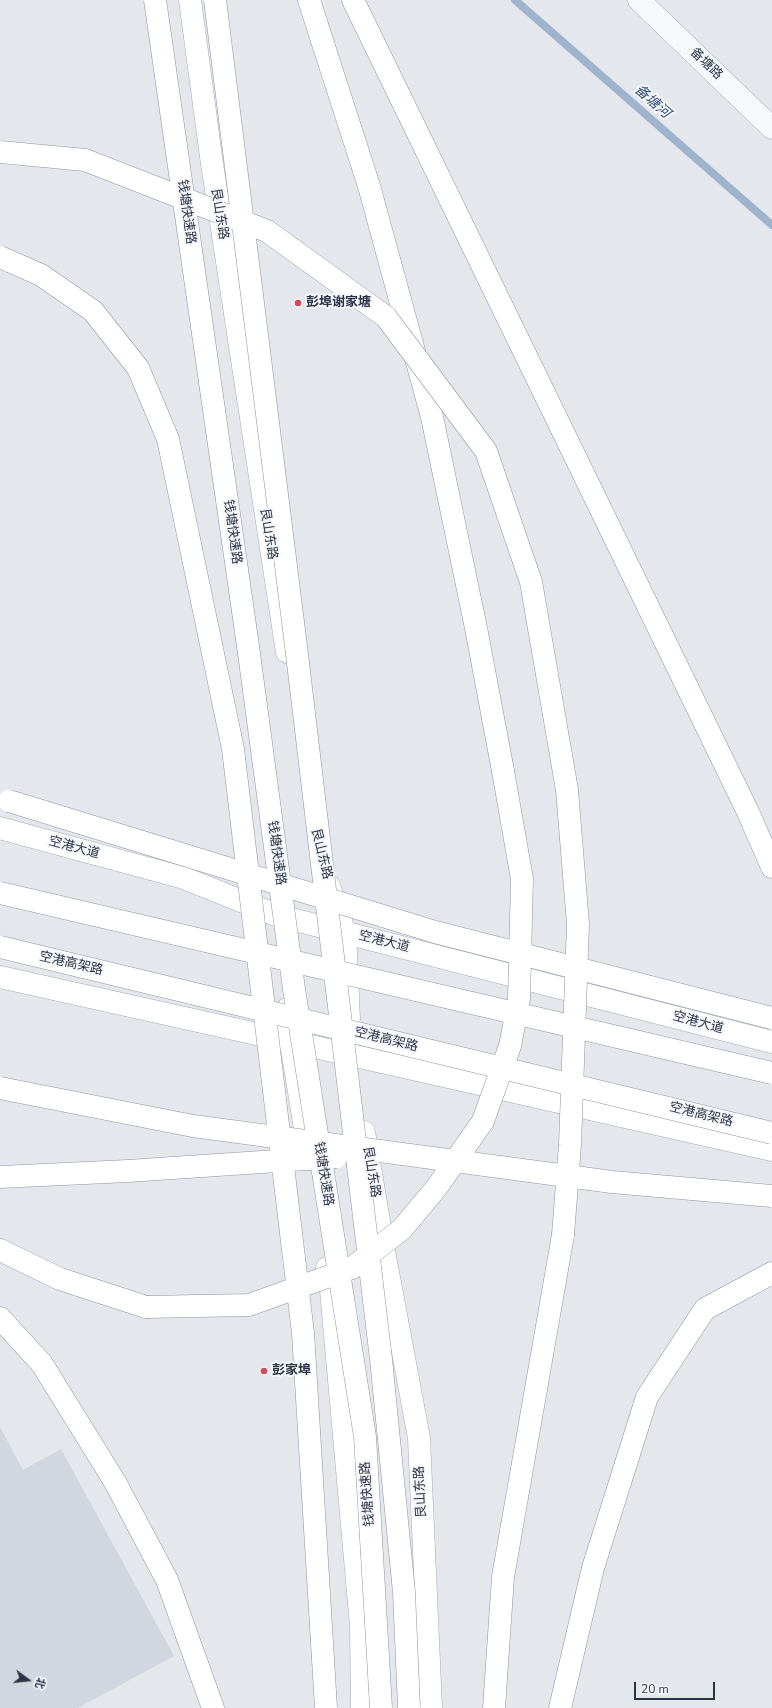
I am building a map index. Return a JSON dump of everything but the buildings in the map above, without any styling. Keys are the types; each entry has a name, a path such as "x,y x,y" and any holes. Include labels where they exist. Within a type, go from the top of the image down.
{"main road":[{"path":"145,0 240,648 276,915 291,1043 331,1290 361,1626 362,1708"},
{"name":"钱塘快速路","path":"155,0 248,646 294,989 365,1437 381,1708"},
{"name":"艮山东路","path":"190,0 212,164 250,418 318,854 345,933 351,1055 384,1251 419,1438 431,1708"},
{"name":"钱塘快速路","path":"215,0 296,646 381,1359 404,1592 409,1708"},
{"path":"0,1250 60,1279 146,1307 250,1305 352,1268 402,1229 437,1187 483,1121 510,1046 519,999 522,879 479,643 432,417 368,186 309,0"},
{"path":"353,0 748,812 772,867"},
{"path":"0,152 85,160 267,230 386,317 486,451 531,582 567,790 578,924 570,1145 563,1235 503,1577 494,1708"},
{"path":"0,257 41,275 93,311 138,368 168,439 234,757 303,1333 326,1708"},
{"path":"0,798 435,932 772,1018"},
{"name":"空港大道","path":"0,828 184,878 276,915 772,1042"},
{"path":"0,893 772,1073"},
{"name":"空港高架路","path":"0,947 772,1132"},
{"path":"0,977 772,1150"},
{"path":"0,1088 193,1126 612,1182"},
{"path":"0,1177 128,1171 339,1157 461,1162 612,1182 772,1196"},
{"path":"560,1708 593,1568 647,1397 705,1308 772,1273"},
{"path":"0,1318 42,1364 115,1482 167,1580 213,1708"}],"street":[{"name":"备塘路","path":"639,0 772,128"},
{"path":"0,988 38,986"}],"shaded area":[{"path":"0,1427 23,1470 61,1449 174,1656 78,1708 0,1708"}],"waterway":[{"name":"备塘河","path":"515,0 772,225"}],"place":[{"name":"彭埠谢家塘","path":"298,303"},
{"name":"彭家埠","path":"264,1371"}]}
